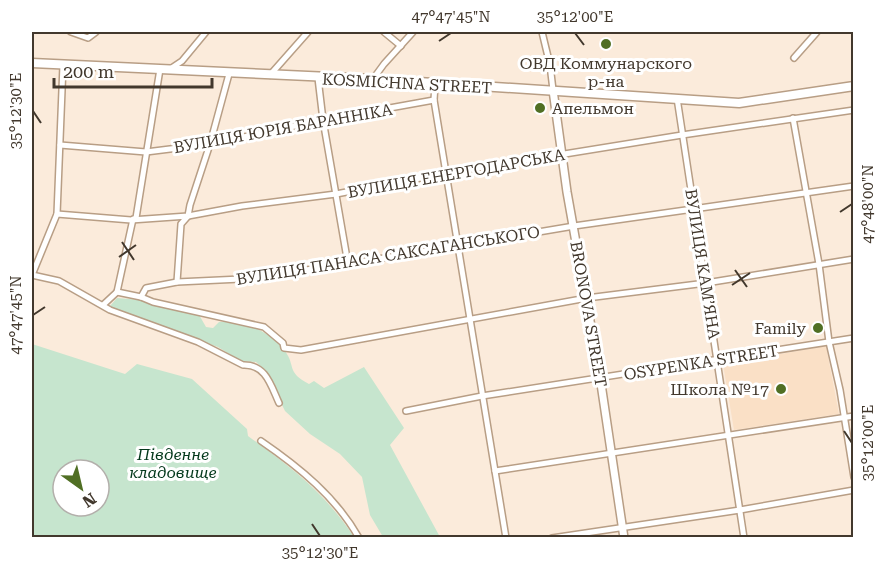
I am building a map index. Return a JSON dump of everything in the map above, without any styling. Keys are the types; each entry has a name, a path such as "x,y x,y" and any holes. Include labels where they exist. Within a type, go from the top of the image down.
{"main road":[{"name":"KOSMICHNA STREET","path":"32,63 270,76 373,79 726,103 750,102 854,86"}],"street":[{"path":"70,32 88,38 96,32"},
{"path":"104,305 117,292 133,219 136,218 146,152 164,70 182,61 206,32"},
{"path":"270,76 308,32"},
{"path":"384,32 401,46"},
{"path":"373,79 413,32"},
{"path":"542,32 553,90"},
{"path":"794,58 817,32"},
{"path":"63,65 57,214 32,275 59,281 110,310 198,342 243,365 251,364 259,368 265,374 279,404"},
{"path":"177,282 181,224 188,216 229,74"},
{"path":"318,78 322,120 348,264"},
{"path":"435,84 434,100 506,537"},
{"name":"BRONOVA STREET","path":"553,90 561,154 600,377 624,537"},
{"name":"ВУЛИЦЯ КАМ’ЯНА","path":"677,98 744,537"},
{"name":"ВУЛИЦЯ ЮРІЯ БАРАННІКА","path":"60,145 146,152 210,144 322,120 434,100"},
{"name":"ВУЛИЦЯ ЕНЕРГОДАРСЬКА","path":"57,214 133,219 188,216 242,206 336,194 561,154 854,110"},
{"path":"793,118 854,477"},
{"name":"ВУЛИЦЯ ПАНАСА САКСАГАНСЬКОГО","path":"141,297 146,288 177,282 241,279 348,264 574,226 854,186"},
{"path":"117,292 264,327 283,343 284,348 301,350 587,298 706,284 854,259"},
{"name":"OSYPENKA STREET","path":"406,411 482,396 854,338"},
{"path":"495,471 854,416"},
{"path":"261,441 319,487 340,508 359,537"},
{"path":"552,537 740,510 854,489"}],"shaded area":[{"name":"Школа №17","path":"826,346 839,414 734,430 723,364"}],"green space":[{"path":"117,298 142,300 198,313 206,327 213,328 219,322 256,329 271,338 285,351 294,372 309,384 314,381 324,388 364,367 404,428 390,445 440,537 383,537 370,515 362,477 340,454 310,434 285,411 265,370 256,362 241,361 218,347 117,311 110,306"},
{"name":"Південне кладовище","path":"32,344 125,374 137,364 192,379 247,429 248,436 293,470 319,494 354,537 32,537"}],"place":[{"name":"ОВД Коммунарского р-на","path":"606,44"},
{"name":"Апельмон","path":"540,108"},
{"name":"Family","path":"818,328"},
{"name":"Школа №17","path":"781,389"}]}
